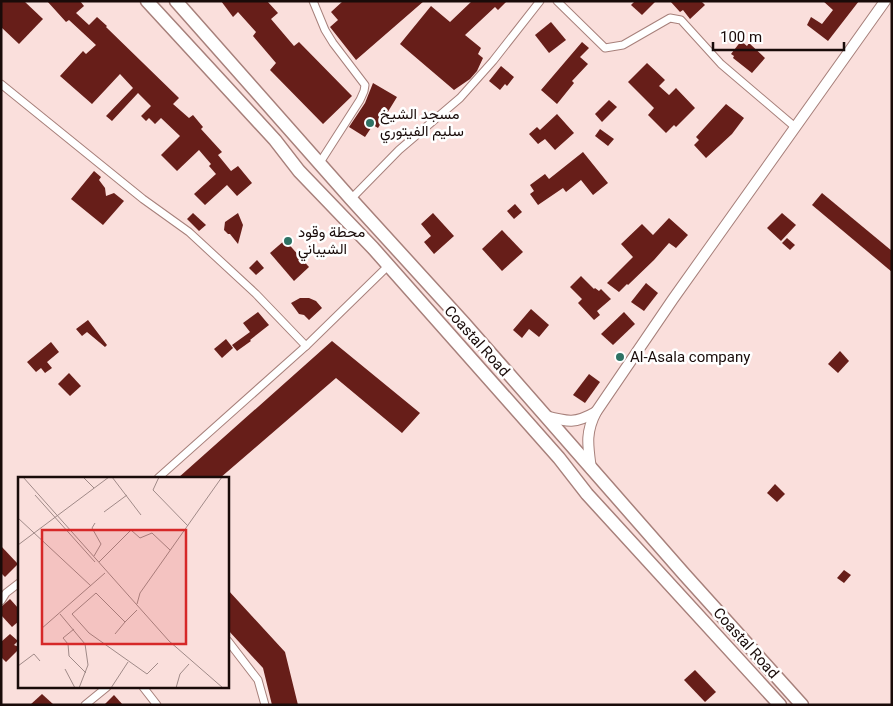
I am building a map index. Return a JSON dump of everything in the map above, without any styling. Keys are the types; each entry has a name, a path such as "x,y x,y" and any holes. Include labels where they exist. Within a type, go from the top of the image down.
{"highway":[{"name":"Coastal Road","path":"147,1 452,336 559,458 587,494 780,705"},
{"name":"Coastal Road","path":"176,1 802,705"},
{"path":"452,336 464,323"}],"street":[{"path":"313,1 325,30 333,43 365,85 360,100 319,164"},
{"path":"351,200 399,150 460,98 493,62 540,1"},
{"path":"557,1 605,48 622,45 670,18 681,20 722,64 795,127"},
{"path":"591,469 587,436 596,412 885,1"},
{"path":"1,84 143,199 189,232 256,294 306,346"},
{"path":"159,477 306,346 388,266"},
{"path":"544,416 571,422 578,421 596,412"},
{"path":"1,601 6,593 18,583"},
{"path":"229,642 258,680 265,705"},
{"path":"85,705 106,688"},
{"path":"143,688 157,705"}],"building":[{"path":"1,1 24,1 43,19 19,44 1,27"},
{"path":"47,1 80,1 84,6 76,13 89,25 97,17 107,26 179,98 173,104 189,118 193,115 203,127 201,129 222,152 218,155 231,171 238,166 252,183 237,196 227,185 205,205 194,194 216,174 209,166 211,164 199,150 177,171 161,155 180,136 161,118 155,124 149,118 146,121 141,116 151,106 138,93 112,121 106,116 133,88 120,74 92,104 60,76 83,51 86,54 96,45 69,20 66,22"},
{"path":"221,1 267,1 278,13 271,19 294,46 299,42 352,96 323,124 270,70 276,63 253,36 256,32 238,12 233,17"},
{"path":"343,1 424,1 356,60 330,27 338,20 331,12"},
{"path":"472,1 507,1 498,10 495,7 465,35 481,48 478,54 483,58 477,71 470,79 454,90 400,44 431,6 450,22"},
{"path":"635,1 656,1 642,15 631,5"},
{"path":"670,1 701,1 705,5 690,19 683,10 680,12"},
{"path":"823,1 859,1 828,41 807,25 811,17 822,24 833,10"},
{"path":"551,22 566,40 549,53 535,35"},
{"path":"741,41 747,46 749,43 765,58 752,73 733,58 734,56 731,54"},
{"path":"582,42 589,48 580,57 588,64 572,81 574,83 557,104 541,90"},
{"path":"647,63 665,80 659,86 669,95 676,88 695,108 676,127 674,125 666,133 648,115 654,108 628,82"},
{"path":"501,66 514,77 507,86 505,84 500,90 489,81"},
{"path":"373,83 397,97 378,128 373,125 365,137 349,127 365,103"},
{"path":"609,100 617,107 602,122 595,114"},
{"path":"726,104 744,118 732,134 706,158 694,145 699,140 696,137"},
{"path":"557,114 574,133 555,150 545,139 538,144 529,134 537,127 540,130"},
{"path":"600,129 614,139 608,146 595,136"},
{"path":"583,152 608,183 593,195 581,180 566,192 563,188 538,205 530,194 534,191 530,185 545,174 549,179"},
{"path":"94,171 101,177 99,180 105,188 106,196 114,193 124,201 103,225 71,199"},
{"path":"822,193 892,251 892,272 812,205"},
{"path":"515,204 522,212 514,219 507,211"},
{"path":"193,213 206,225 199,231 187,219"},
{"path":"238,213 243,225 238,244 224,230 225,222"},
{"path":"433,213 454,236 434,254 424,242 431,236 421,224"},
{"path":"782,213 796,225 781,241 767,228"},
{"path":"669,218 688,235 676,248 669,243 654,260 619,292 607,283 633,257 621,244 642,224 653,235"},
{"path":"502,230 523,252 502,271 482,249"},
{"path":"787,238 795,245 790,250 782,243"},
{"path":"285,240 309,267 294,281 270,253"},
{"path":"257,260 264,268 256,275 249,268"},
{"path":"581,276 594,289 599,291 601,289 611,299 597,311 600,315 594,320 578,303 582,299 570,287"},
{"path":"646,283 658,293 644,311 631,302"},
{"path":"300,298 309,298 316,301 322,308 309,320 304,315 299,314 291,303"},
{"path":"531,309 549,325 539,337 529,329 522,338 513,330"},
{"path":"258,312 269,325 237,351 232,345 250,332 243,323"},
{"path":"624,312 635,324 613,345 601,334"},
{"path":"88,320 107,345 105,347 87,332 82,336 76,329"},
{"path":"226,339 233,348 222,358 214,349"},
{"path":"332,341 420,413 402,433 336,378 221,477 179,477"},
{"path":"51,342 59,352 47,362 52,368 45,373 41,368 36,372 27,362"},
{"path":"840,351 849,361 838,373 828,364"},
{"path":"69,373 81,386 70,396 58,384"},
{"path":"589,374 600,382 585,403 573,395"},
{"path":"775,484 785,494 777,502 767,493"},
{"path":"1,546 18,564 5,577 1,573"},
{"path":"844,570 851,575 844,583 837,578"},
{"path":"229,591 285,652 298,705 272,705 263,668 229,631"},
{"path":"10,599 18,608 18,622 12,627 1,615 1,607"},
{"path":"10,634 18,641 14,645 18,647 18,650 6,662 1,657 1,642"},
{"path":"695,670 716,692 705,702 684,680"},
{"path":"42,694 54,705 30,705"},
{"path":"114,695 123,705 104,705"}],"place":[{"name":"مسجد الشيخ سليم الفيتوري","path":"370,123"},
{"name":"محطة وقود الشيباني","path":"288,241"},
{"name":"Al-Asala company","path":"620,357"}]}
